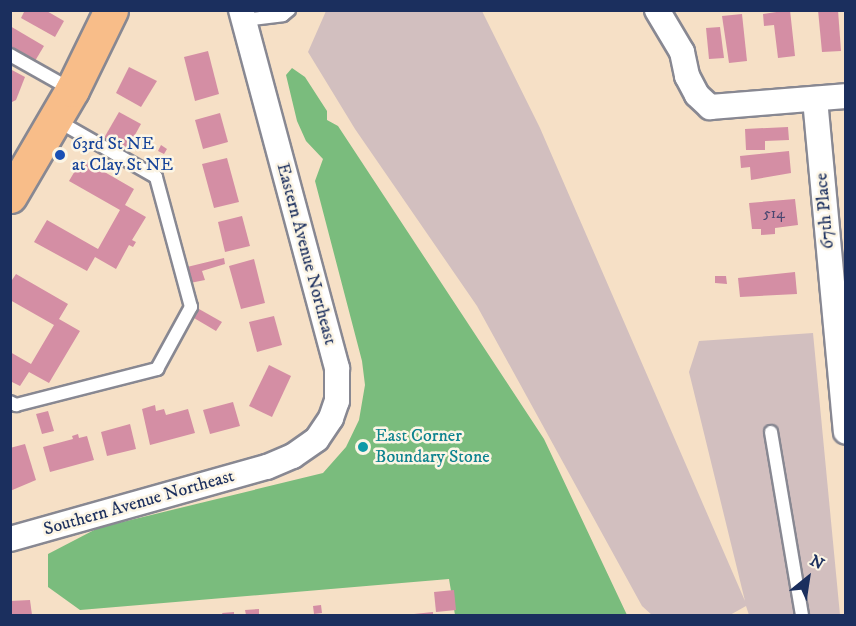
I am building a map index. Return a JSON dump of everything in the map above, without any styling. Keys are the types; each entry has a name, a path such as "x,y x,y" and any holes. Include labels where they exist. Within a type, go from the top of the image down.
{"main road":[{"path":"10,195 72,90 111,10"},
{"path":"72,90 131,10"}],"street":[{"path":"657,10 682,52 687,76 697,95 710,107 846,96"},
{"name":"Eastern Avenue Northeast","path":"243,15 339,385 331,418 317,439 293,456 267,467"},
{"name":"67th Place","path":"814,99 846,432"},
{"name":"Southern Avenue Northeast","path":"10,539 267,467"}],"lane":[{"path":"243,15 283,15 289,10"},
{"path":"10,55 72,90"},
{"path":"10,402 16,405 157,369 191,307 156,177 55,119"},
{"path":"771,432 802,615"}],"shaded area":[{"path":"326,11 482,11 540,128 745,601 689,372 699,341 813,333 840,615 749,615 746,606 730,615 653,616 642,606 477,306 355,129 308,52"}],"green space":[{"path":"292,68 305,77 327,111 327,120 338,126 544,439 627,615 455,615 449,579 80,610 48,587 48,554 98,528 323,473 346,447 359,420 365,385 362,361 315,181 323,159 306,141 297,121 286,75"}],"building":[{"path":"25,10 45,10 64,21 55,37 21,18"},
{"path":"790,10 795,56 778,58 774,25 764,26 763,14"},
{"path":"818,10 838,10 841,51 822,52"},
{"path":"742,14 747,61 729,63 722,16"},
{"path":"10,26 44,46 35,61 10,47"},
{"path":"720,27 724,58 709,59 706,28"},
{"path":"208,51 219,94 195,101 184,57"},
{"path":"129,67 157,81 141,107 116,93"},
{"path":"10,69 25,77 16,100 10,103"},
{"path":"119,112 141,124 126,151 104,138"},
{"path":"220,113 228,142 203,149 195,120"},
{"path":"788,127 789,140 765,141 765,150 746,150 745,129"},
{"path":"161,145 167,149 164,154 158,151"},
{"path":"789,151 791,173 751,180 750,167 741,168 740,156"},
{"path":"227,158 239,202 214,208 202,164"},
{"path":"82,159 134,189 125,205 146,217 132,240 136,242 133,247 129,245 116,269 95,257 87,271 34,242 47,220 98,249 120,210 69,181"},
{"path":"795,199 798,225 775,228 775,234 761,235 761,229 752,229 749,203"},
{"path":"242,216 250,246 225,252 218,222"},
{"path":"224,258 225,264 202,271 205,280 190,283 187,267"},
{"path":"254,259 265,303 241,309 229,266"},
{"path":"795,272 797,294 740,297 738,278"},
{"path":"16,274 68,304 59,319 80,331 49,383 29,372 20,386 10,381 10,352 31,364 54,325 10,300 10,283"},
{"path":"715,276 726,276 727,284 715,283"},
{"path":"199,309 222,322 216,331 194,318"},
{"path":"274,316 282,345 257,352 249,322"},
{"path":"269,365 291,376 272,417 249,406"},
{"path":"233,402 240,426 210,434 203,410"},
{"path":"155,405 156,411 164,409 166,415 188,409 195,433 150,445 142,409"},
{"path":"48,411 54,431 42,434 36,414"},
{"path":"130,424 136,449 107,456 101,432"},
{"path":"78,434 79,438 87,436 94,460 50,472 43,447 73,439 72,436"},
{"path":"25,444 36,480 10,491 10,448"},
{"path":"454,590 456,610 436,612 434,592"},
{"path":"30,600 32,615 10,615 10,601"},
{"path":"321,605 322,613 314,614 313,606"},
{"path":"259,609 259,615 246,615 245,610"},
{"path":"234,612 234,615 223,615 222,613"},
{"path":"433,612 433,615 414,615 414,614"}],"place":[{"name":"63rd St NE at Clay St NE","path":"60,155"},
{"name":"East Corner Boundary Stone","path":"363,447"}]}
